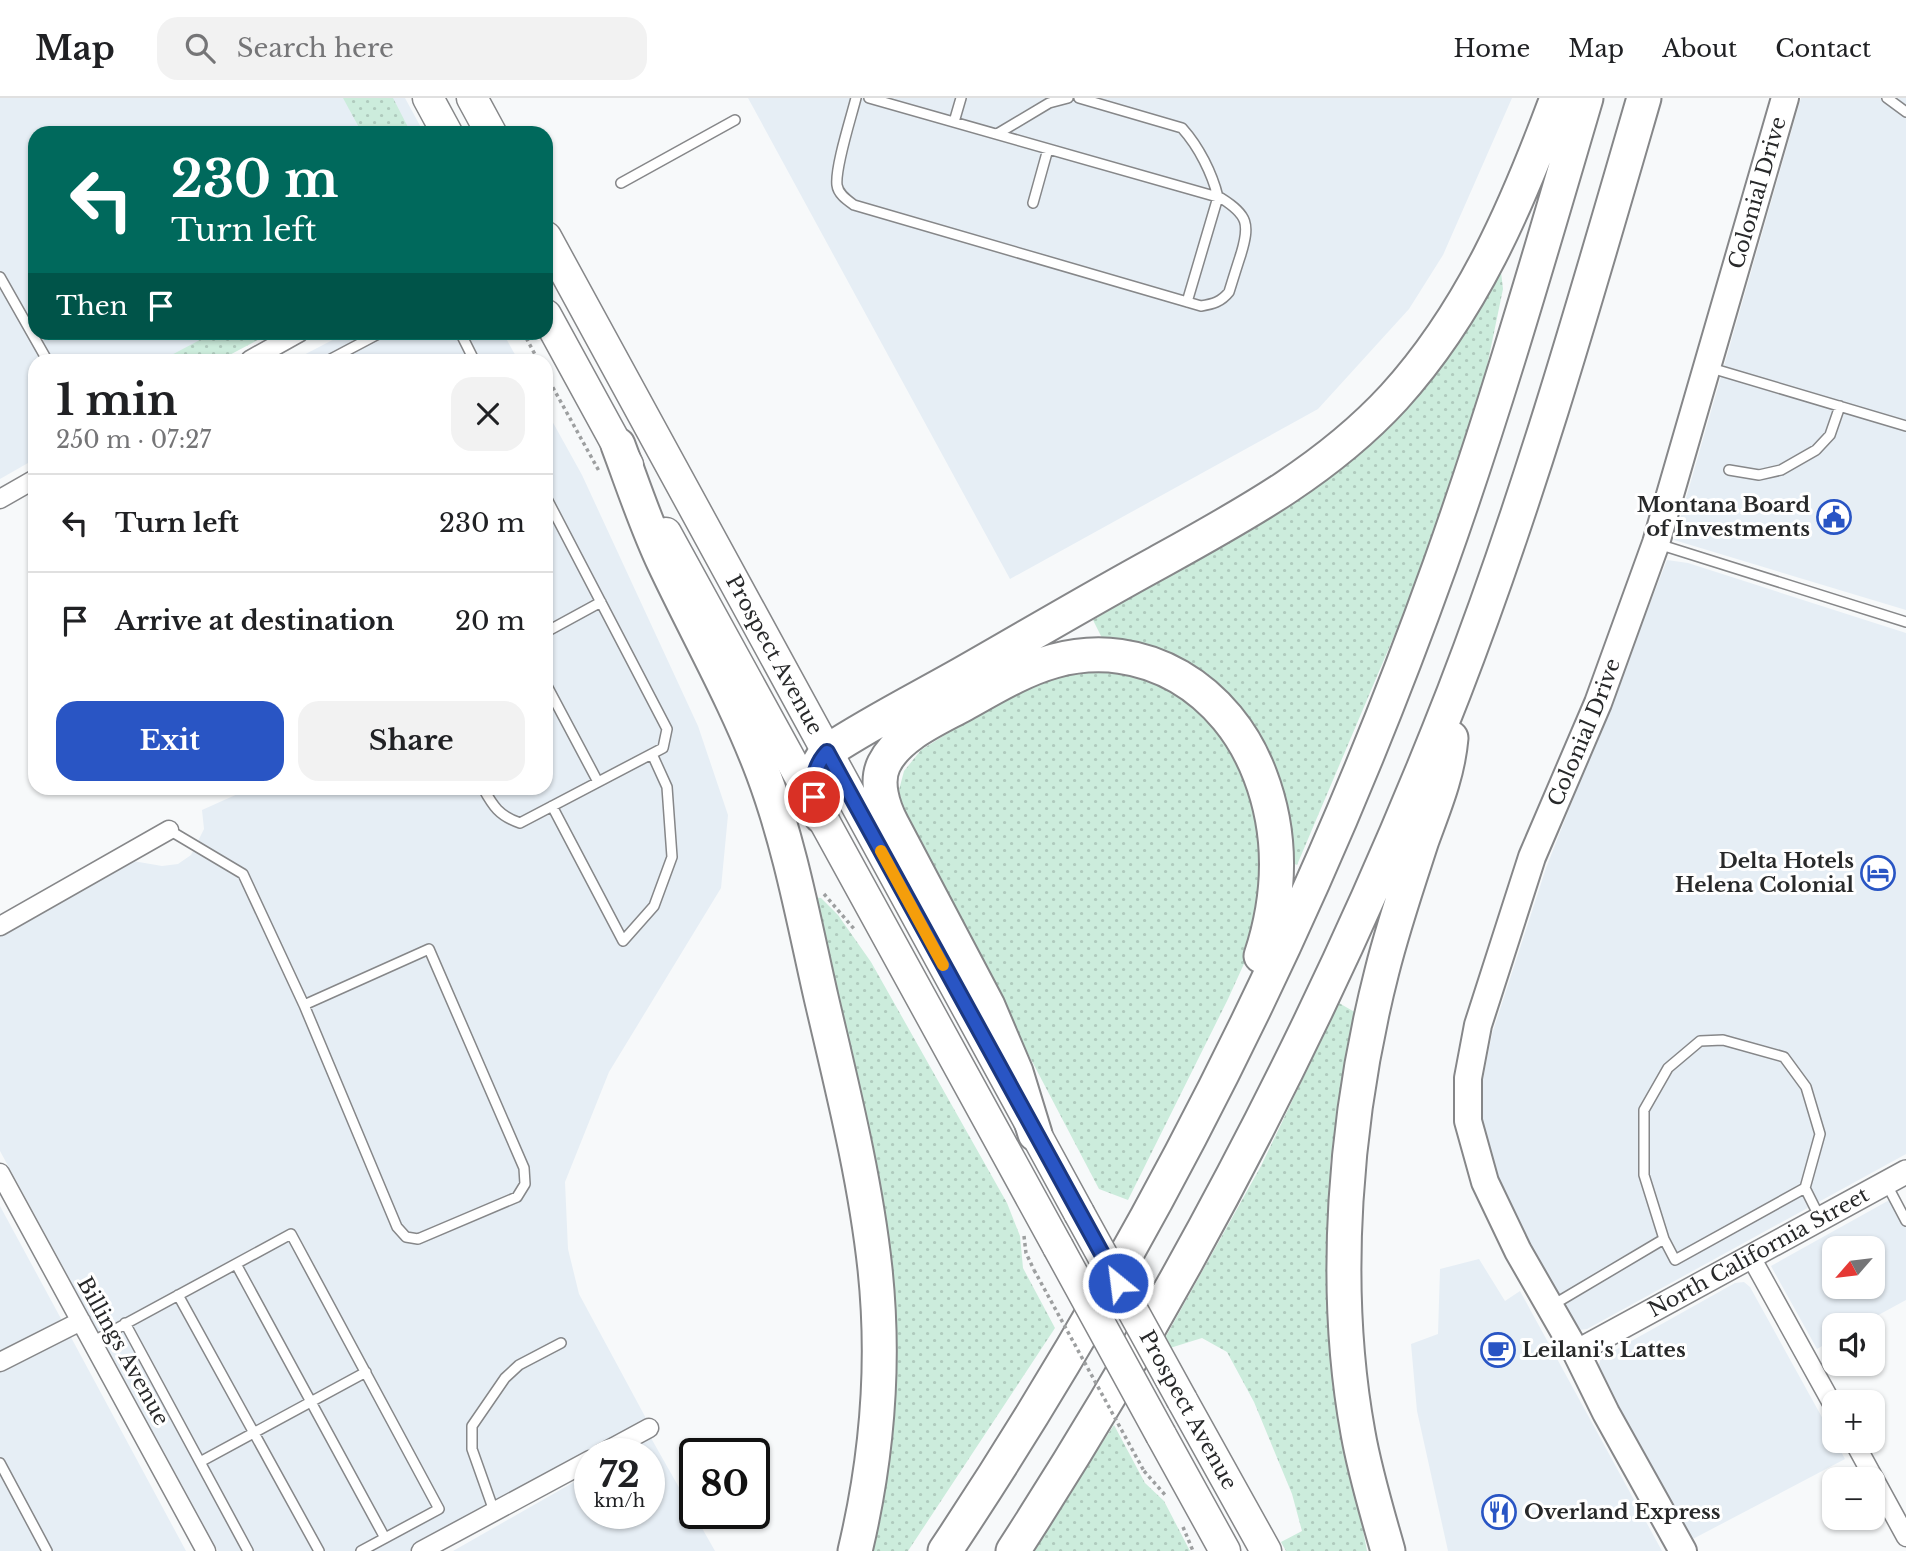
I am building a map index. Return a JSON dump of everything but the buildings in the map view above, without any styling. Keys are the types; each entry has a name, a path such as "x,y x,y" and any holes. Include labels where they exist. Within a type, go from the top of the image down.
{"highway":[{"path":"428,98 443,126"},
{"path":"472,98 487,126"},
{"path":"821,816 814,797 814,781 817,765 827,752 1248,513 1306,474 1362,429 1423,362 1474,288 1509,219 1557,98"},
{"path":"945,1551 1050,1388 1177,1161 1248,1021 1314,879 1413,638 1486,429 1586,98"},
{"path":"1013,1551 1079,1447 1151,1325 1269,1107 1374,883 1454,691 1499,569 1552,408 1644,98"},
{"name":"Prospect Avenue","path":"553,250 1035,1134 1266,1551"},
{"name":"Prospect Avenue","path":"553,328 1225,1551"},
{"path":"618,445 663,561 747,734 771,794 790,862 854,1143 873,1249 879,1337 874,1446 855,1551"},
{"path":"1035,1134 1016,1072 988,1006 888,817 881,794 880,776 888,757 913,734 1016,676 1072,657 1104,655 1136,659 1166,670 1195,686 1229,719 1247,746 1261,778 1271,811 1276,845 1276,896 1265,943 1177,1161"},
{"path":"1376,1551 1365,1498 1349,1355 1347,1199 1353,1122 1365,1045 1382,972 1404,894 1447,765 1454,691"},
{"path":"1358,1433 1388,1551"}],"main road":[{"name":"Colonial Drive","path":"1683,1551 1606,1413 1576,1352 1518,1251 1485,1182 1468,1121 1468,1078 1478,1025 1532,857 1598,703 1656,543 1709,368 1785,98"}],"street":[{"path":"261,354 286,340"},
{"path":"0,499 28,483"},
{"path":"0,926 169,830"},
{"name":"Billings Avenue","path":"0,1173 206,1551"},
{"name":"North California Street","path":"1576,1352 1896,1177"},
{"path":"1751,1256 1825,1390"},
{"path":"0,1362 81,1321"},
{"path":"631,1438 649,1428"},
{"path":"1860,1453 1906,1537"},
{"path":"421,1551 574,1468"}],"lane":[{"path":"856,98 838,171 837,186 843,197 854,205 1201,306 1214,304 1229,292 1248,232 1245,218 1240,212 1218,197 869,98"},
{"path":"954,122 961,98"},
{"path":"997,135 1049,103 1068,98"},
{"path":"1079,98 1182,128 1192,139 1216,187 1218,197 1187,302"},
{"path":"1887,98 1906,112"},
{"path":"621,183 735,120"},
{"path":"1033,203 1048,149"},
{"path":"0,277 28,326"},
{"path":"340,354 367,340"},
{"path":"1709,368 1906,426"},
{"path":"1729,470 1759,475 1781,470 1816,450 1830,435 1840,407"},
{"path":"486,795 495,810 520,823 663,748 667,729 553,510"},
{"path":"1656,543 1906,622"},
{"path":"553,628 601,601"},
{"path":"553,697 598,782"},
{"path":"552,806 623,941 654,906 672,857 667,787 652,754"},
{"path":"169,830 243,874 304,1005 397,1227 406,1237 418,1239 517,1197 525,1184 524,1168 429,949 304,1005"},
{"path":"1805,1188 1675,1260 1664,1239 1644,1175 1644,1110 1668,1068 1700,1041 1723,1040 1784,1057 1806,1087 1820,1134 1805,1188 1821,1218"},
{"path":"1896,1177 1906,1221"},
{"path":"92,1342 291,1234 439,1509 361,1551"},
{"path":"1549,1306 1664,1239"},
{"path":"236,1264 385,1538"},
{"path":"178,1295 319,1551"},
{"path":"125,1323 248,1551"},
{"path":"494,1511 472,1450 472,1426 487,1401 512,1371 561,1343"},
{"path":"200,1462 366,1373"},
{"path":"0,1463 47,1551"}],"path":[{"path":"1034,1270 1144,1471 1172,1502"},
{"path":"1181,1523 1193,1551"}],"shaded area":[{"path":"0,98 405,98 420,126 28,126 28,340 250,340 224,354 28,354 28,463 0,479"},
{"path":"748,98 1512,98 1443,255 1409,309 1318,409 1010,579"},
{"path":"1801,98 1906,98 1906,610 1674,540"},
{"path":"333,340 507,340 515,354 306,354"},
{"path":"553,423 582,475 698,726 728,815 721,888 609,1072 565,1182 568,1249 579,1294 648,1422 618,1438 574,1438 574,1462 409,1551 218,1551 0,1151 0,936 133,861 162,866 178,864 191,855 204,829 202,810 235,795 553,795"},
{"path":"1667,560 1688,563 1906,633 1906,1154 1587,1329 1579,1330 1566,1312 1506,1201 1491,1160 1481,1117 1483,1079 1492,1034 1546,868"},
{"path":"1893,1198 1906,1221 1906,1300 1882,1313 1822,1313 1822,1346 1817,1349 1771,1266 1822,1238 1822,1299 1885,1299 1885,1236 1825,1236"},
{"path":"0,1206 59,1315 186,1551 0,1551"},
{"path":"1479,1259 1505,1301 1520,1291 1662,1551 1448,1551 1417,1411 1411,1344 1438,1334 1440,1269"},
{"path":"1744,1282 1750,1287 1822,1417 1822,1453 1842,1453 1845,1459 1830,1467 1822,1467 1822,1471 1689,1541 1599,1375 1598,1367 1601,1358 1735,1283"},
{"path":"665,1463 679,1487 679,1529 703,1529 715,1551 453,1551 574,1482 574,1529 665,1529"}],"green space":[{"path":"343,98 393,98 407,126 358,126"},
{"path":"1501,272 1503,289 1475,424 1408,603 1297,865 1289,861 1253,735 1106,646 1093,620 1212,550 1478,306"},
{"path":"200,340 258,340 231,354 173,354"},
{"path":"1087,666 1177,685 1233,743 1255,799 1267,856 1257,935 1128,1200 1099,1189 905,819 899,790 904,771 921,750 1013,692"},
{"path":"809,897 821,898 838,915 871,962 1007,1203 1020,1236 1023,1268 1055,1328 908,1551 869,1551 887,1427"},
{"path":"1339,1003 1358,1014 1330,1162 1332,1367 1367,1551 1286,1551 1281,1542 1302,1531 1292,1494 1254,1402 1227,1352 1202,1338 1170,1348 1165,1338 1261,1166"},
{"path":"1114,1425 1145,1483 1164,1501 1190,1551 1031,1551"}],"slow traffic":[{"path":"881,851 943,965"}],"place":[{"name":"Montana Board of Investments","path":"1834,517"},
{"name":"Delta Hotels Helena Colonial","path":"1878,873"},
{"name":"Leilani's Lattes","path":"1498,1350"},
{"name":"Overland Express","path":"1499,1512"}],"route":[{"path":"814,797 817,765 827,752 1118,1283"}]}
